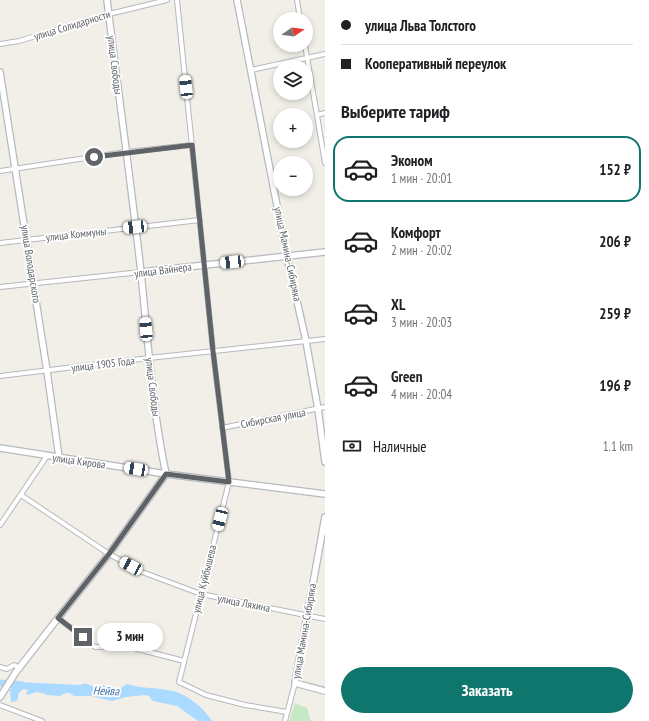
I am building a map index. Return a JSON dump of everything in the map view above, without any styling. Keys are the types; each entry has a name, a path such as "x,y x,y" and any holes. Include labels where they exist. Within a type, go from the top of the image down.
{"main road":[{"name":"улица Свободы","path":"107,0 141,272 149,358 166,474"},
{"name":"улица Мамина-Сибиряка","path":"237,0 287,256 306,341 318,409 325,462"},
{"name":"улица Володарского","path":"0,72 34,283 59,457"},
{"name":"улица Вайнера","path":"141,272 325,252"},
{"name":"улица Кирова","path":"0,448 166,474 325,494"},
{"path":"1,696 18,670 109,554 166,474"},
{"name":"улица Мамина-Сибиряка","path":"295,683 325,517"},
{"path":"295,683 325,691"}],"street":[{"name":"улица Солидарности","path":"0,44 19,41 109,14 167,0"},
{"name":"улица Куйбышева","path":"177,0 213,351 229,482 179,682 206,695 245,705 287,712"},
{"path":"297,0 299,12"},
{"path":"306,52 325,163"},
{"path":"251,70 325,54"},
{"path":"317,115 325,113"},
{"path":"0,171 126,152 192,145"},
{"name":"улица Коммуны","path":"0,243 200,220"},
{"name":"улица Вайнера","path":"0,287 141,272"},
{"name":"улица 1905 Года","path":"0,376 325,338"},
{"name":"Сибирская улица","path":"222,428 325,407"},
{"path":"0,526 47,456"},
{"name":"улица Ляхина","path":"21,495 109,554 142,572 201,594 325,619"},
{"path":"58,618 96,647 126,646 184,661"},
{"path":"0,667 7,669 14,665 18,670"},
{"name":"улица Мамина-Сибиряка","path":"285,721 295,683"},
{"path":"0,705 42,721"}],"green space":[{"path":"295,703 307,708 311,721 289,721"}],"water":[{"path":"17,682 86,684 95,688 104,685 107,689 121,688 127,684 137,687 174,691 187,697 198,705 212,721 198,721 177,706 153,701 149,696 145,695 126,697 112,701 91,696 74,696 70,693 65,693 60,696 36,692 28,695 26,694 28,690 23,689 19,693 17,701 11,702 10,690"}],"waterway":[{"name":"Нейва","path":"0,683 22,685"}],"route":[{"path":"83,637 58,618 109,554 166,474 229,482 213,351 192,145 94,157"}]}
